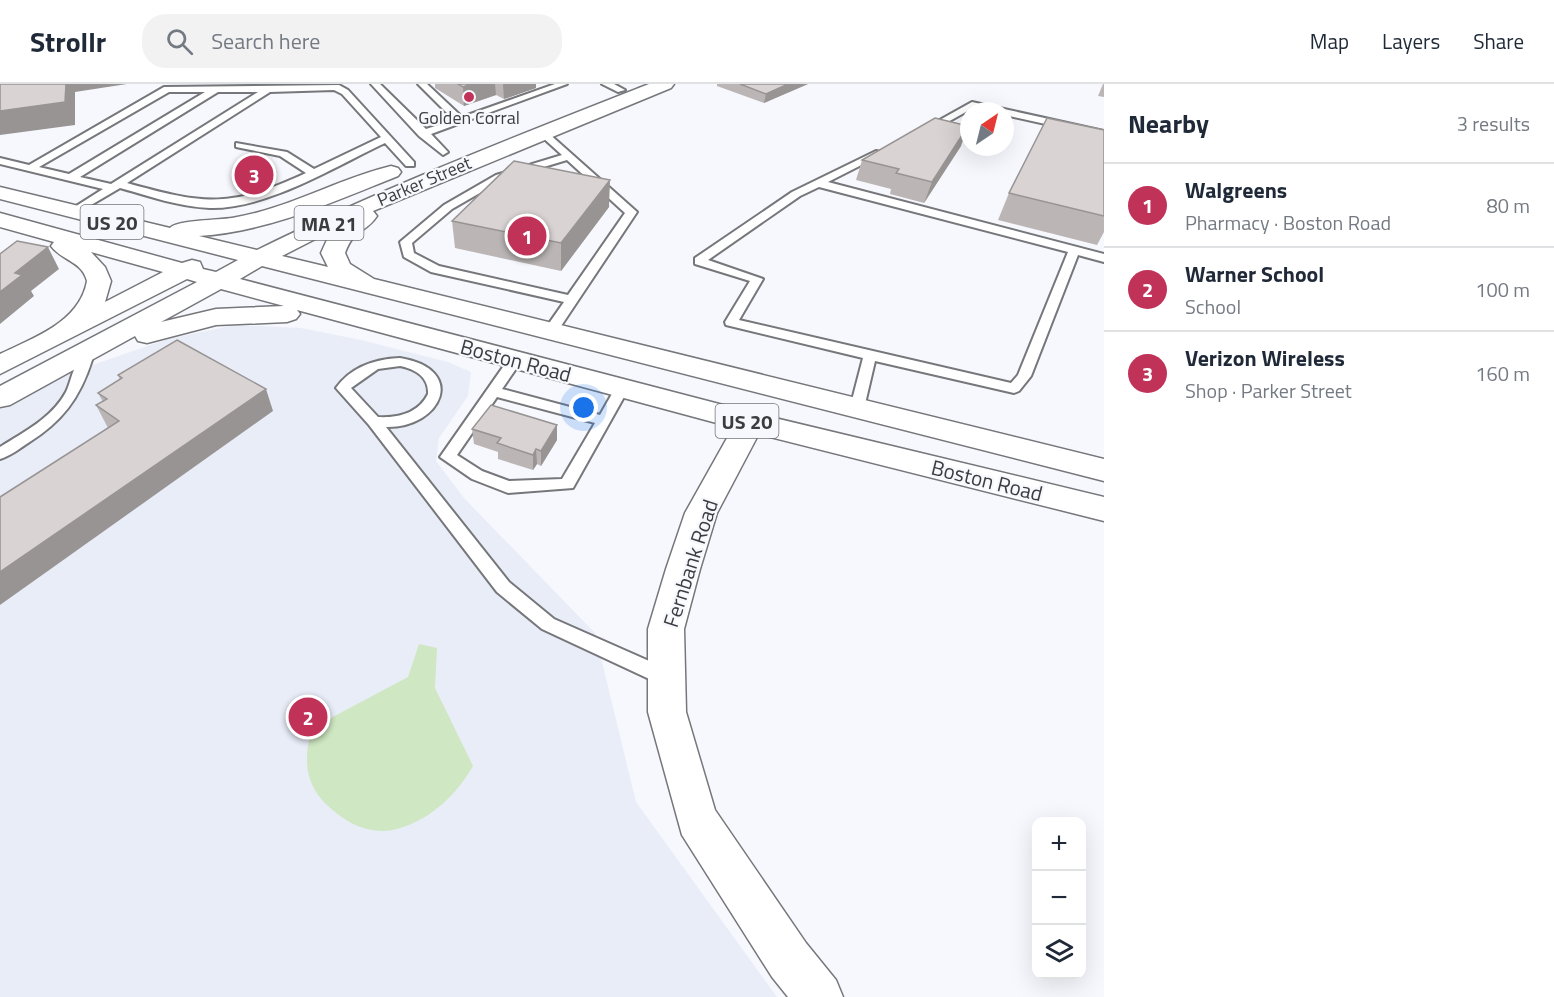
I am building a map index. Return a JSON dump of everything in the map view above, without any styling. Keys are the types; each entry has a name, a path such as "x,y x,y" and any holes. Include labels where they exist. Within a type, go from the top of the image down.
{"main road":[{"name":"Parker Street","path":"0,398 258,259 401,175 457,146 614,87 640,84"},
{"name":"Parker Street","path":"0,366 224,250 401,175 544,134 665,84"},
{"path":"116,223 165,230 232,226 401,175"},
{"path":"378,289 346,274 335,261 333,253 340,235 401,175"},
{"name":"Boston Road","path":"0,193 1104,470"},
{"path":"2,220 73,251 93,264 98,272 96,296 82,314 57,334 25,353"},
{"name":"Boston Road","path":"2,220 216,281 750,422 1104,509"},
{"path":"31,381 171,326 210,317 253,312 392,328"},
{"name":"Fernbank Road","path":"750,422 701,513 666,629 667,712 698,820 789,960 819,997"}],"lane":[{"path":"375,84 422,134 457,146"},
{"path":"422,84 460,121"},
{"path":"422,134 563,84"},
{"path":"31,168 167,89 336,87 345,92 385,139 401,175"},
{"path":"71,178 216,89"},
{"path":"74,213 268,89"},
{"path":"913,137 960,112"},
{"path":"1014,114 1104,134"},
{"path":"544,134 631,212 550,332"},
{"path":"0,161 191,203 223,204 256,196 385,139"},
{"path":"240,145 283,154 312,172"},
{"path":"892,147 796,194 699,261 757,279 731,322 1014,388 1024,376 1074,251"},
{"path":"570,156 500,177 448,207 406,242 408,255 435,269 572,300"},
{"path":"818,183 1104,258"},
{"path":"857,408 870,356"},
{"path":"0,454 54,420 68,404 80,378 85,360"},
{"path":"515,360 448,457 477,475 508,487 567,484 622,388"},
{"path":"374,422 396,422 424,410 432,400 435,391 433,381 427,373 410,365 388,363 374,365 350,378 343,388 374,422 503,587 548,624 667,678"},
{"path":"493,391 604,421"}],"shaded area":[{"path":"235,325 301,328 361,340 448,362 471,372 468,396 439,438 436,461 464,498 595,633 636,802 777,997 0,997 0,406 43,382 168,339"}],"green space":[{"path":"419,644 437,648 435,688 473,766 458,788 440,806 418,821 387,831 364,828 335,812 317,793 311,782 307,758 312,728 408,677"}],"building":[{"path":"0,84 66,84 65,102 0,111"},
{"path":"740,84 788,84 766,94"},
{"path":"935,118 960,124 960,138 932,182 896,173 899,169 862,160"},
{"path":"1047,118 1104,130 1104,216 1009,193"},
{"path":"514,161 610,180 561,243 452,221"},
{"path":"17,241 48,247 15,273 22,275 0,292 0,254"},
{"path":"177,340 266,389 0,572 0,497 119,421 96,405 107,399 98,393 122,378 118,375"},
{"path":"491,405 557,425 541,451 536,449 533,455 497,443 501,438 472,429"}],"place":[{"name":"Golden Corral","path":"469,97"},
{"name":"Verizon Wireless","path":"254,175"},
{"name":"Walgreens","path":"527,236"},
{"name":"Warner School","path":"308,717"}]}
